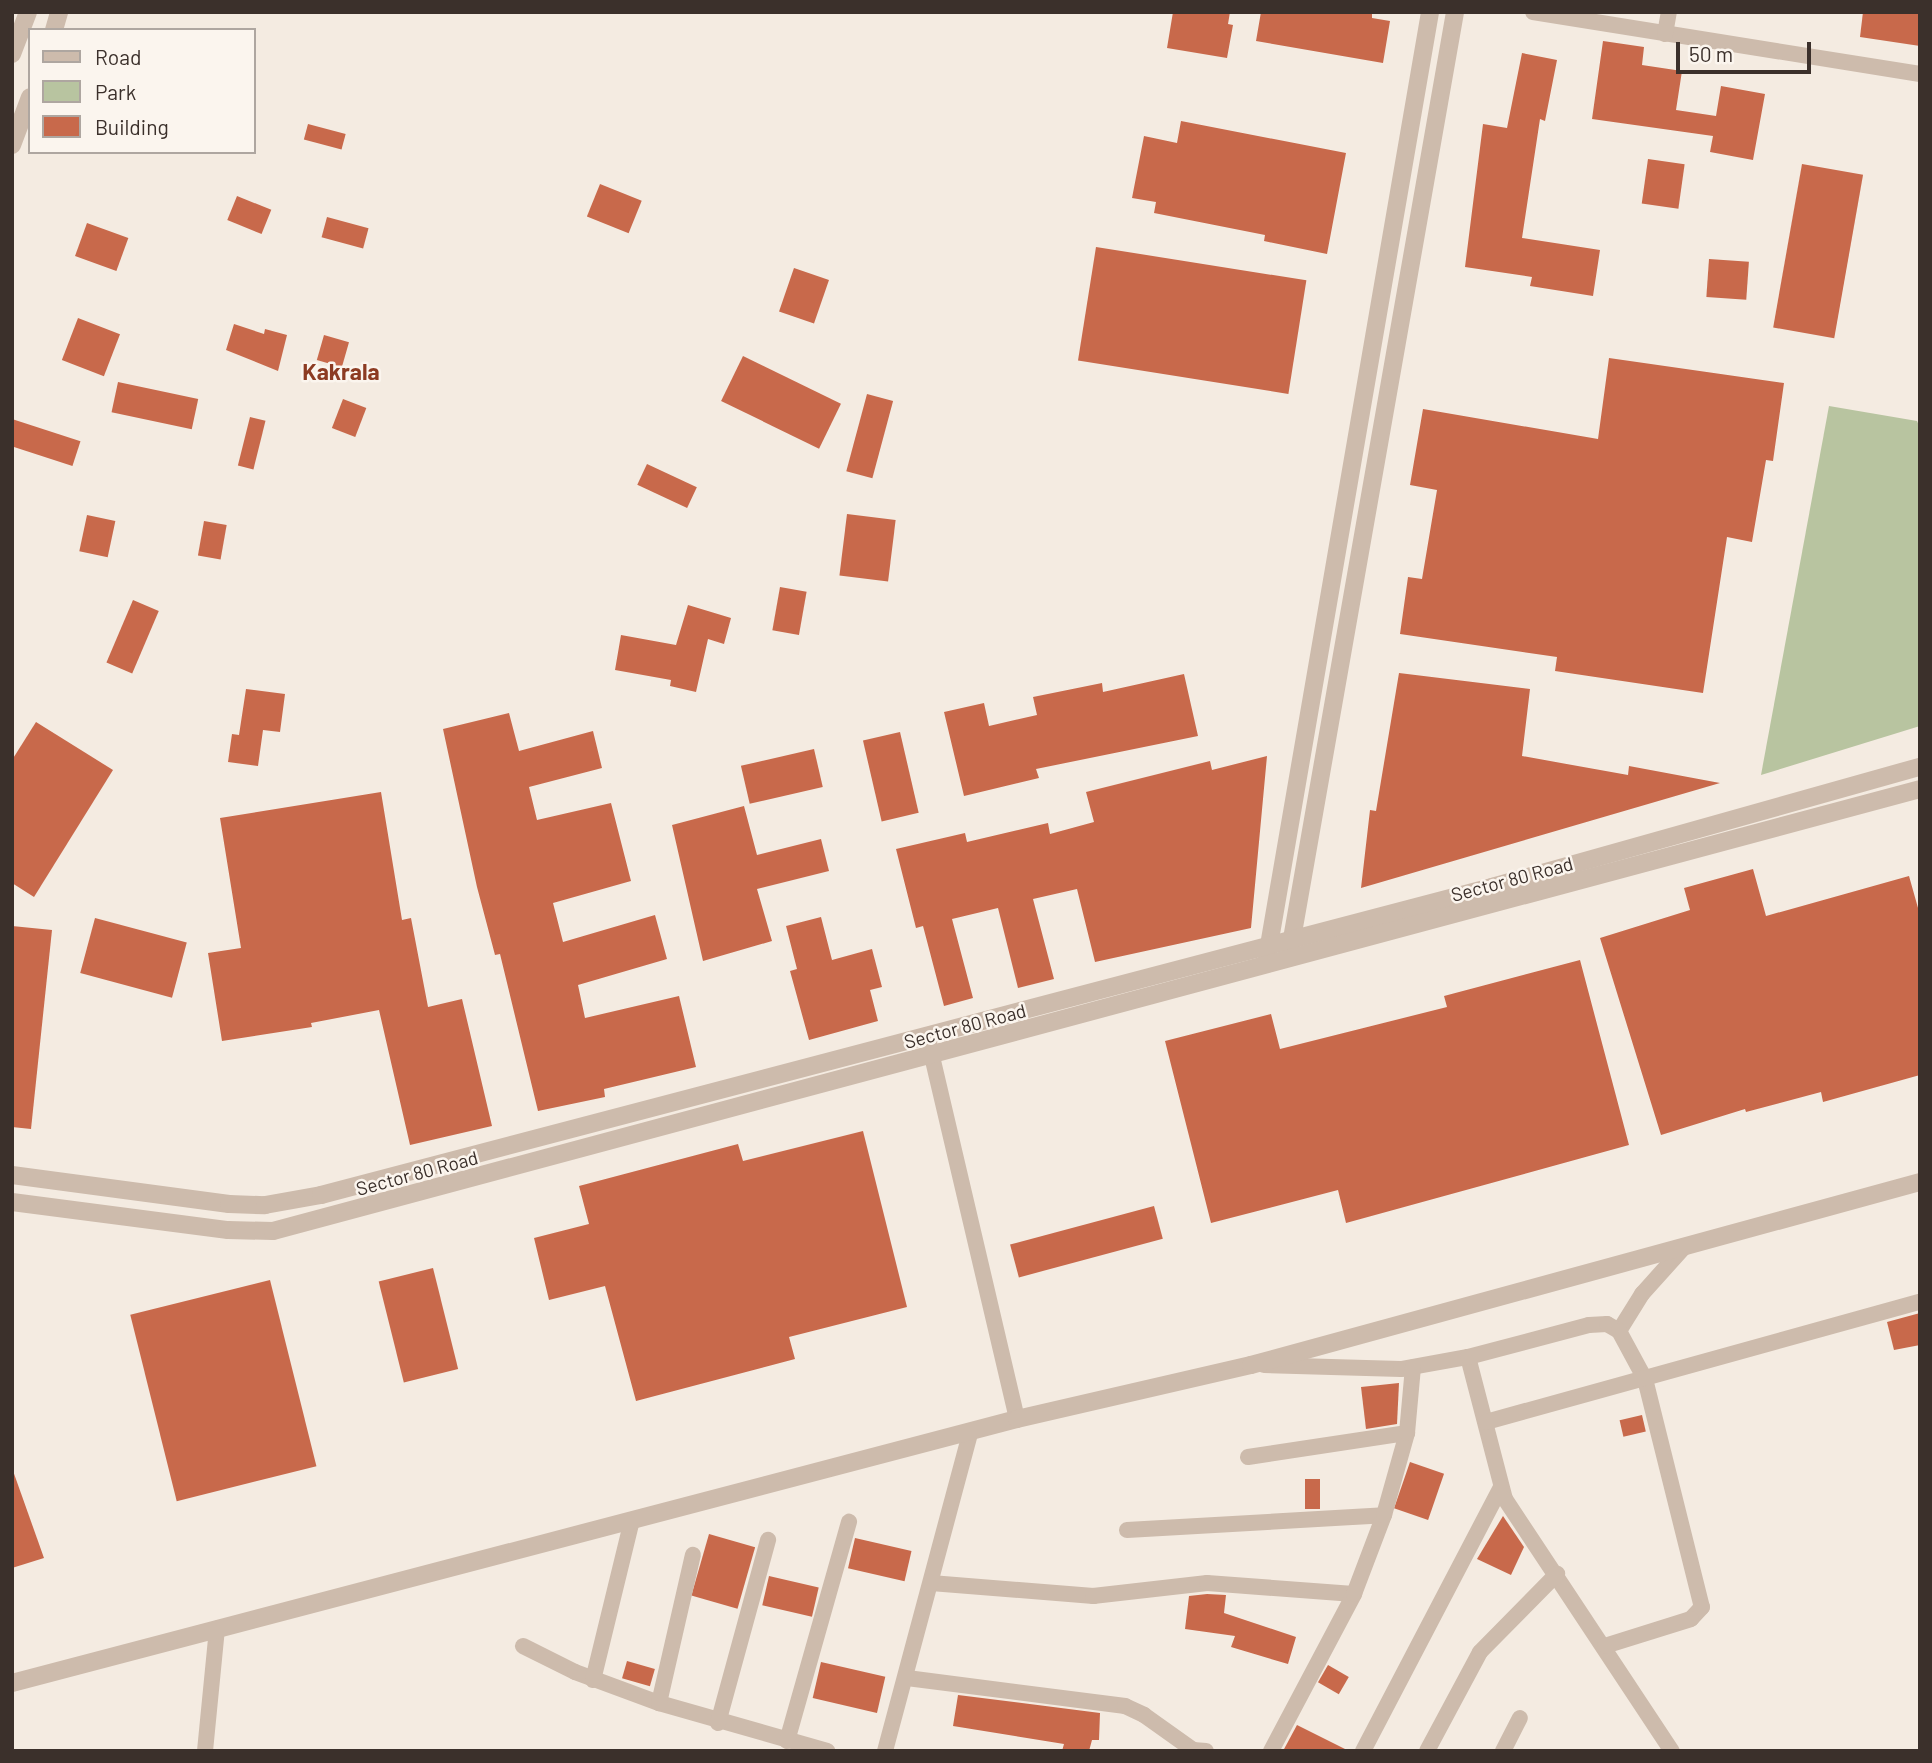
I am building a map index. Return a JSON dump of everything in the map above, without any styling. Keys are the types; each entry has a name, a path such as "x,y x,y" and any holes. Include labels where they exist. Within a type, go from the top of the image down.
{"street":[{"path":"12,54 28,12"},
{"path":"1266,967 1430,12"},
{"path":"1288,962 1455,12"},
{"path":"1533,12 1920,75"},
{"path":"1665,34 1669,12"},
{"path":"12,145 28,102"},
{"name":"Sector 80 Road","path":"12,1175 265,1205 321,1195 1269,946 1920,767"},
{"name":"Sector 80 Road","path":"12,1202 228,1230 273,1231 1288,962 1920,789"},
{"path":"927,1035 1017,1419"},
{"path":"12,1683 1017,1419 1251,1364 1920,1182"},
{"path":"1619,1331 1642,1294 1685,1246"},
{"path":"1486,1422 1920,1302"},
{"path":"1251,1364 1413,1367 1468,1357 1589,1325 1607,1324 1619,1331 1645,1379 1702,1607 1691,1619 1605,1646"},
{"path":"1468,1357 1501,1487 1672,1751"},
{"path":"1271,1751 1354,1594 1384,1516 1407,1433 1413,1367"},
{"path":"885,1751 907,1678 970,1433"},
{"path":"1248,1457 1407,1433"},
{"path":"1363,1751 1501,1487"},
{"path":"1127,1530 1384,1516"},
{"path":"593,1680 632,1520"},
{"path":"787,1741 849,1522"},
{"path":"718,1723 768,1540"},
{"path":"659,1703 693,1555"},
{"path":"1427,1751 1480,1652 1557,1574"},
{"path":"931,1583 1093,1596 1207,1583 1354,1594"},
{"path":"205,1751 217,1629"},
{"path":"523,1646 593,1680 659,1703 718,1723 827,1751"},
{"path":"907,1678 1125,1706 1144,1715 1193,1750 1206,1751"},
{"path":"1503,1751 1520,1718"}],"green space":[{"path":"1829,406 1917,421 1920,428 1920,726 1761,775"}],"building":[{"path":"1173,12 1230,12 1228,24 1233,25 1227,58 1167,48"},
{"path":"1261,12 1372,12 1372,18 1390,21 1383,63 1256,41"},
{"path":"1863,12 1920,12 1920,46 1860,37"},
{"path":"1603,41 1644,47 1642,65 1682,71 1676,110 1716,116 1721,86 1765,94 1753,160 1710,152 1713,136 1592,119"},
{"path":"1522,53 1557,60 1545,121 1540,119 1522,238 1600,250 1593,296 1530,286 1532,277 1465,267 1483,124 1507,128"},
{"path":"1181,121 1346,153 1327,254 1264,241 1265,235 1154,213 1156,202 1132,198 1144,136 1177,143"},
{"path":"308,124 346,134 342,150 304,139"},
{"path":"1648,159 1685,164 1678,209 1642,204"},
{"path":"1802,164 1863,175 1834,338 1773,327"},
{"path":"600,184 642,201 629,233 587,216"},
{"path":"237,196 271,210 262,234 227,220"},
{"path":"327,217 369,228 363,248 322,237"},
{"path":"87,223 128,238 116,271 75,256"},
{"path":"1096,247 1306,280 1288,394 1078,361"},
{"path":"1709,259 1749,262 1746,300 1706,297"},
{"path":"794,268 829,280 814,324 779,311"},
{"path":"78,318 120,334 104,376 62,360"},
{"path":"234,324 264,334 265,329 287,335 278,371 226,350"},
{"path":"324,335 349,342 342,367 317,360"},
{"path":"743,356 841,404 819,449 721,401"},
{"path":"1609,358 1784,383 1773,461 1766,460 1752,542 1727,537 1703,693 1555,671 1557,657 1400,634 1408,577 1422,579 1437,490 1410,485 1423,409 1598,439"},
{"path":"118,382 198,399 192,429 112,412"},
{"path":"867,394 893,401 872,478 846,471"},
{"path":"343,399 366,408 355,437 332,428"},
{"path":"250,417 266,421 253,469 238,466"},
{"path":"12,419 80,441 72,466 12,446"},
{"path":"647,464 697,487 687,508 637,485"},
{"path":"847,514 896,520 888,582 839,576"},
{"path":"87,515 115,521 108,557 79,551"},
{"path":"204,521 227,525 221,559 198,555"},
{"path":"780,587 807,592 799,635 772,630"},
{"path":"133,600 159,611 132,674 106,663"},
{"path":"688,605 731,618 724,644 708,639 696,692 670,686 671,680 615,670 621,635 676,645"},
{"path":"1399,673 1530,689 1522,756 1628,775 1629,766 1720,783 1361,888 1370,810 1376,811"},
{"path":"1184,674 1198,736 1036,769 1039,778 964,796 944,712 984,703 989,726 1037,715 1033,697 1102,683 1103,692"},
{"path":"246,689 285,694 280,732 263,730 258,766 228,762 232,734 239,735"},
{"path":"509,713 519,751 593,731 602,768 529,787 537,820 611,803 631,881 553,903 563,942 655,915 667,959 578,985 585,1018 679,996 696,1067 604,1089 605,1097 538,1111 500,954 495,955 477,887 443,729"},
{"path":"36,722 113,770 34,897 12,883 12,760"},
{"path":"900,732 919,813 882,821 863,741"},
{"path":"814,749 823,787 750,804 741,766"},
{"path":"1267,756 1251,928 1095,962 1077,889 1033,899 1054,979 1018,988 998,908 952,919 973,998 944,1006 923,926 916,928 896,849 965,833 967,842 1048,823 1050,834 1094,822 1086,792 1210,761 1212,770"},
{"path":"381,792 402,920 411,918 428,1007 462,999 492,1126 410,1145 379,1010 311,1023 312,1027 222,1041 208,953 241,948 220,818"},
{"path":"744,806 757,855 821,839 829,871 757,889 772,941 703,961 672,825"},
{"path":"1753,869 1766,916 1909,876 1920,915 1920,1075 1823,1102 1821,1092 1746,1112 1745,1109 1661,1135 1600,938 1690,910 1684,888"},
{"path":"821,917 832,960 872,949 882,987 870,990 878,1021 809,1040 790,971 797,969 786,926"},
{"path":"95,918 187,943 172,998 80,973"},
{"path":"12,926 52,930 31,1129 12,1127"},
{"path":"1580,960 1629,1145 1346,1223 1338,1190 1211,1223 1165,1041 1271,1014 1280,1049 1447,1007 1444,996"},
{"path":"863,1131 907,1307 789,1337 795,1359 636,1401 605,1286 549,1300 534,1238 589,1224 579,1186 738,1144 743,1161"},
{"path":"1154,1206 1163,1239 1019,1277 1010,1245"},
{"path":"433,1268 458,1369 404,1382 379,1282"},
{"path":"270,1280 316,1466 177,1501 130,1315"},
{"path":"1920,1313 1920,1345 1894,1350 1887,1322"},
{"path":"1399,1383 1397,1424 1366,1429 1361,1387"},
{"path":"1642,1415 1646,1432 1623,1437 1620,1420"},
{"path":"1410,1462 1444,1474 1428,1520 1394,1508"},
{"path":"12,1468 44,1558 12,1568"},
{"path":"1305,1479 1320,1479 1320,1509 1305,1509"},
{"path":"1503,1516 1524,1547 1511,1575 1477,1559"},
{"path":"709,1534 755,1547 737,1609 691,1596"},
{"path":"855,1538 912,1551 905,1581 848,1568"},
{"path":"769,1576 819,1587 812,1617 762,1605"},
{"path":"1226,1595 1224,1613 1296,1637 1288,1664 1231,1647 1235,1636 1185,1629 1189,1596"},
{"path":"627,1661 655,1669 650,1686 622,1678"},
{"path":"821,1662 885,1677 877,1713 813,1698"},
{"path":"1328,1665 1349,1677 1339,1694 1318,1682"},
{"path":"958,1695 1100,1713 1099,1740 1092,1740 1089,1751 1062,1751 1064,1744 953,1726"},
{"path":"1297,1725 1349,1751 1283,1751"}],"district":[{"name":"Kakrala","path":"341,371"}]}
